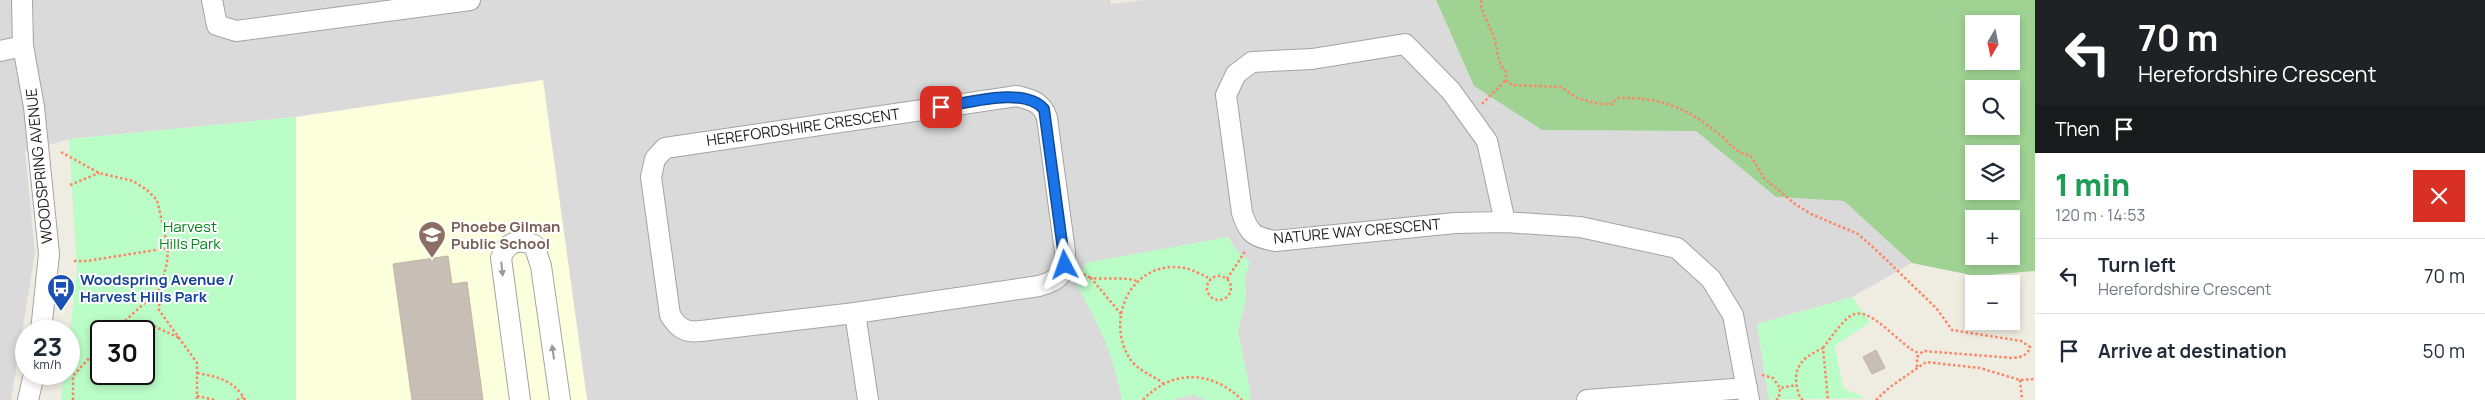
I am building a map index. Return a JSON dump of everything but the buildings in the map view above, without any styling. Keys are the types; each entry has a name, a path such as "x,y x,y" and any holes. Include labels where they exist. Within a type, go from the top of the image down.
{"street":[{"name":"WOODSPRING AVENUE","path":"22,0 23,46 34,107 49,254 42,320"},
{"path":"212,0 217,25 236,31 470,0"},
{"name":"NATURE WAY CRESCENT","path":"1505,222 1488,141 1451,91 1404,44 1312,59 1252,62 1236,74 1226,95 1242,214 1247,228 1255,236 1275,241 1455,222 1505,222 1580,226 1677,248 1710,279 1733,315 1748,394"},
{"path":"0,51 23,46"},
{"name":"HEREFORDSHIRE CRESCENT","path":"1017,96 1038,103 1044,109 1047,118 1064,252 1065,265 1060,276 1052,282 1040,286 856,313 701,331 684,331 670,315 651,177 655,159 664,148 676,145 1017,96"},
{"path":"520,400 501,258 504,248 513,242 525,241 534,245 542,266 560,400"},
{"path":"856,313 868,400"},
{"path":"28,400 31,385"},
{"path":"1586,400 1748,394"}],"path":[{"path":"1470,117 1506,80 1506,72 1502,68 1494,35 1485,19 1481,0"},
{"path":"1506,80 1512,85 1561,87 1577,98 1599,104 1612,104 1616,98 1632,98 1670,103 1684,109 1720,134 1740,154 1750,155 1764,178 1795,204 1811,214 1858,234 1876,249 1937,309 1952,330 2021,341 2030,347 2028,352 2022,357 2012,358 1929,351 1919,353 1910,350 1872,316 1861,314 1849,316 1823,348 1809,354 1798,365 1796,385 1800,398 1803,400"},
{"path":"61,152 99,173 133,181 147,190 157,200 168,248 167,263 160,289 159,310 197,363 197,400"},
{"path":"70,185 99,173"},
{"path":"1227,279 1218,276 1211,279 1207,286 1208,294 1220,300 1227,296 1230,291 1227,279 1255,236"},
{"path":"74,261 87,261 168,248"},
{"path":"1164,384 1146,374 1131,360 1122,342 1119,323 1123,303 1134,286 1153,272 1173,267 1193,269 1211,279"},
{"path":"1121,314 1091,278 1117,280 1132,278 1140,282"},
{"path":"126,320 160,289"},
{"path":"155,326 180,338"},
{"path":"1823,348 1828,400"},
{"path":"1917,369 1919,353"},
{"path":"73,400 74,376 90,358"},
{"path":"1876,400 1926,362 1980,368 2020,380 2035,379"},
{"path":"197,373 223,378 239,388 244,398 237,400"},
{"path":"1143,400 1164,384 1177,378 1196,377 1230,388 1242,400"},
{"path":"2020,380 2022,400"},
{"path":"1776,400 1779,398 1780,388 1796,385"},
{"path":"197,396 215,400"}],"shaded area":[{"path":"0,0 1110,0 1111,4 1144,0 1436,0 1474,86 1542,130 1696,131 1776,197 1844,201 1912,263 1852,297 1757,324 1769,400 587,400 543,83 296,117 69,139 25,152 35,253 24,320 15,320 15,376 11,400 0,400"},
{"name":"Phoebe Gilman Public School","path":"543,80 587,400 296,400 296,117"}],"green space":[{"path":"1436,0 2035,0 2035,271 1971,275 1912,263 1844,201 1776,197 1696,131 1542,130 1474,86"},
{"name":"Harvest Hills Park","path":"296,117 296,400 61,400 63,385 80,385 80,320 71,320 77,271 69,139"},
{"path":"1228,237 1237,251 1250,262 1245,277 1246,298 1238,331 1251,396 1248,400 1206,400 1194,395 1171,400 1122,400 1105,341 1077,286 1085,263"},
{"path":"1852,297 1870,322 1835,346 1843,388 1865,398 1769,400 1757,324"}],"place":[{"name":"Phoebe Gilman Public School","path":"432,259"},
{"name":"Woodspring Avenue / Harvest Hills Park","path":"61,312"}],"route":[{"path":"941,107 1017,96 1038,103 1044,109 1047,118 1065,265"}]}
